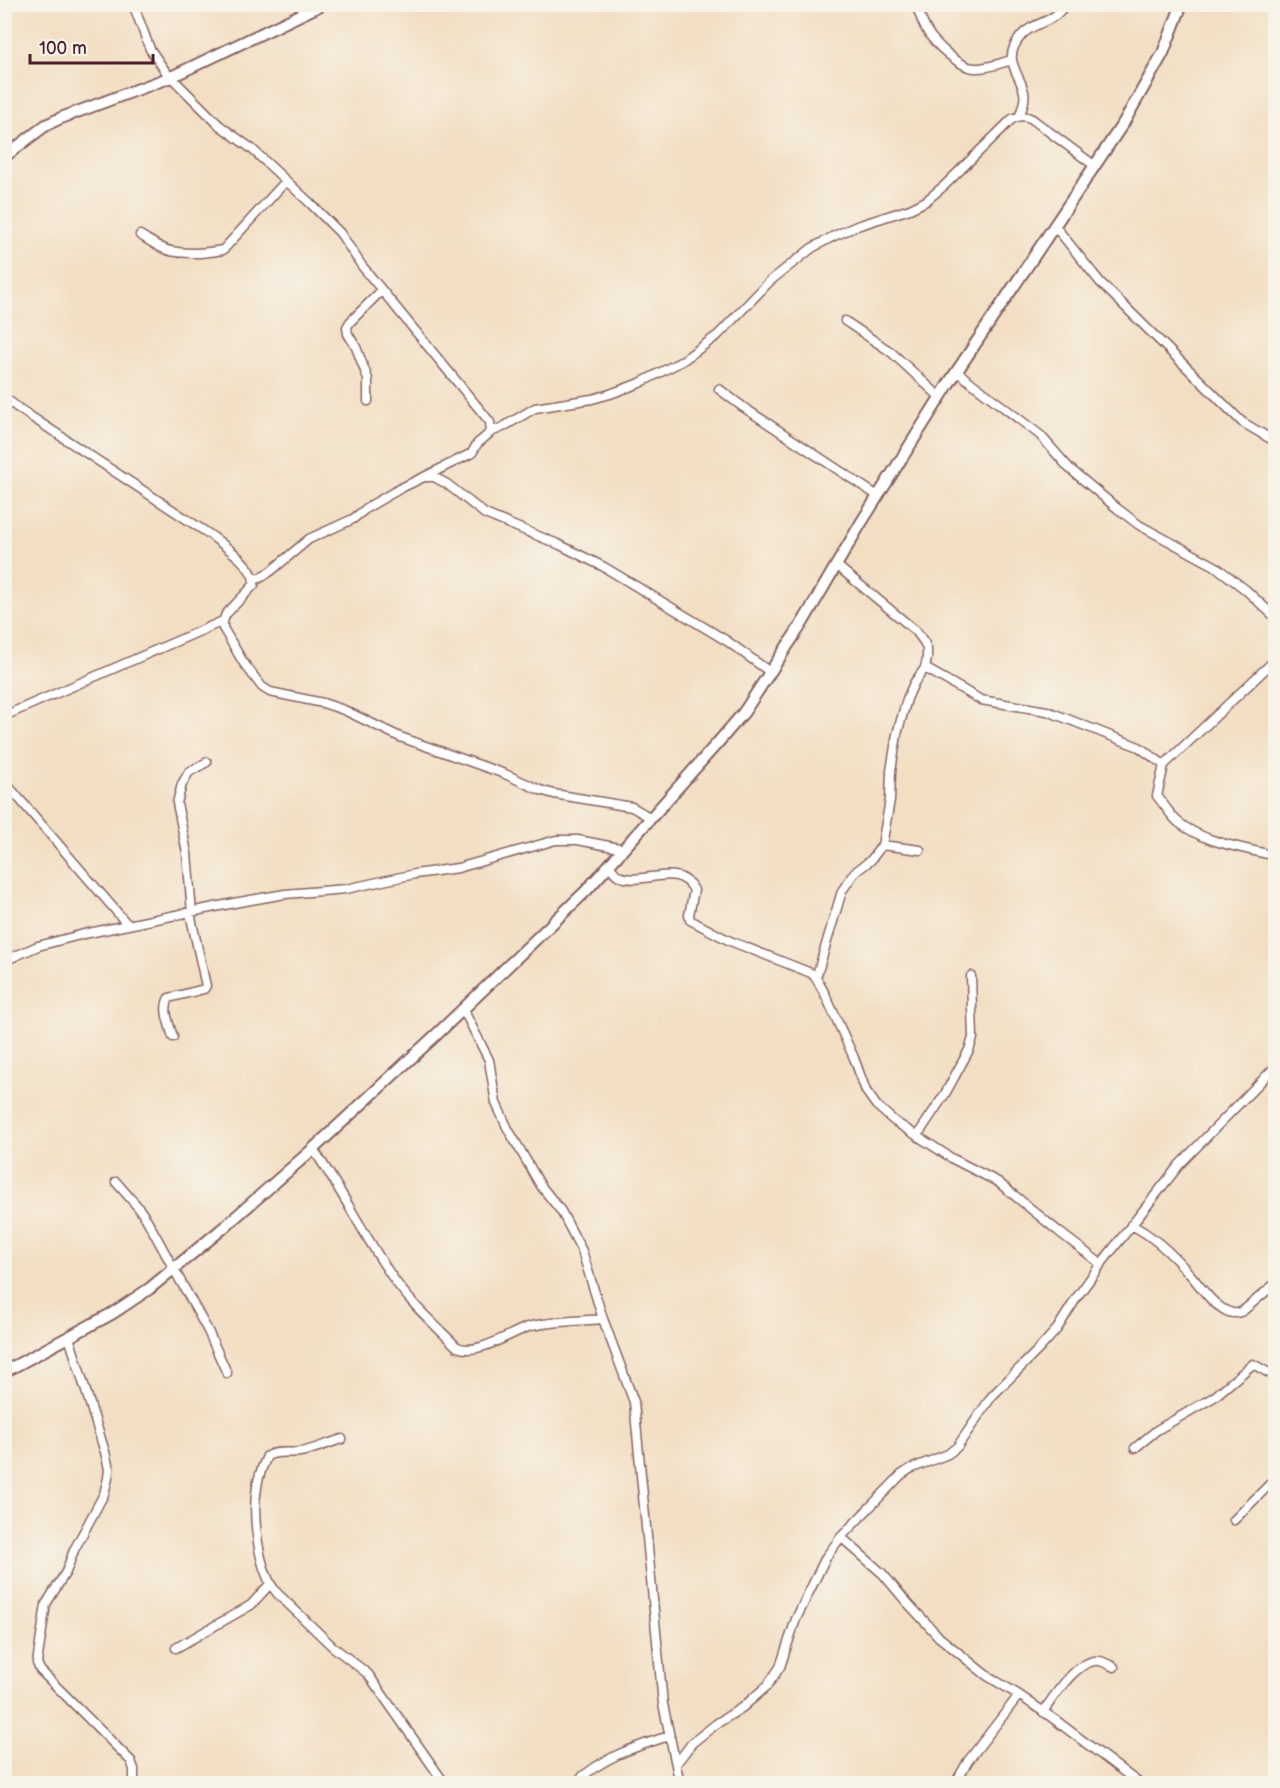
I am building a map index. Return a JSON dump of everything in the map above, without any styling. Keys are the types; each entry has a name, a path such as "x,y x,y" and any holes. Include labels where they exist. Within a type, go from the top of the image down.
{"main road":[{"path":"4,157 46,125 171,77 323,4"},
{"path":"4,1372 113,1313 149,1288 222,1229 313,1149 586,891 744,712 803,622 940,397 1124,123 1163,53 1182,4"}],"street":[{"path":"133,4 150,49 160,66 219,125 252,149 340,233 362,266 490,422 491,432"},
{"path":"916,4 933,39 965,65 977,69 1012,60"},
{"path":"1020,115 1024,92 1013,68 1015,47 1026,31 1053,17 1066,4"},
{"path":"255,579 271,571 309,539 353,519 368,507 401,488 472,453 477,444 491,432 535,408 610,394 640,383 682,361 718,335 770,281 812,248 857,226 910,209 926,201 1012,118 1024,115 1032,119 1095,166"},
{"path":"140,235 169,250 214,252 223,250 286,181"},
{"path":"1054,225 1100,282 1242,422 1275,442"},
{"path":"368,401 368,379 347,327 382,290"},
{"path":"844,321 891,352 940,397"},
{"path":"957,371 1040,435 1070,468 1118,509 1139,525 1215,566 1275,618"},
{"path":"719,389 878,496"},
{"path":"4,397 209,534 237,556 255,579 252,588 226,614 223,628 243,662 262,687 270,692 323,703 344,710 400,737 505,774 540,790 632,807 651,818"},
{"path":"446,466 451,484 456,491"},
{"path":"424,477 441,480 485,514 560,545 604,567 727,641 770,672"},
{"path":"816,978 842,891 854,873 871,860 882,845 890,800 891,771 897,734 907,699 914,683 925,668 927,650 916,631 836,565"},
{"path":"4,716 223,621"},
{"path":"1275,659 1164,765 1157,796 1176,820 1196,835 1218,843 1275,856"},
{"path":"925,668 981,700 1047,711 1139,747 1164,765"},
{"path":"173,1037 166,1002 169,998 204,989 206,986 191,913 187,853 177,803 182,784 189,772 207,762"},
{"path":"4,781 128,925"},
{"path":"4,961 38,946 84,934 239,902 285,894 346,889 415,874 458,868 556,840 578,840 624,849"},
{"path":"882,845 920,850"},
{"path":"609,865 615,874 621,877 669,875 686,880 694,890 690,920 730,941 804,969 816,978 854,1058 866,1091 876,1105 894,1121 952,1159 998,1182 1101,1264"},
{"path":"917,1136 949,1087 969,1050 973,1038 971,976"},
{"path":"463,1009 489,1060 496,1103 508,1129 541,1186 561,1211 582,1251 603,1319 634,1402 660,1673 669,1736 680,1784"},
{"path":"676,1764 692,1743 743,1707 774,1677 780,1667 807,1593 826,1557 842,1537 902,1475 910,1469 948,1454 957,1447 992,1396 1056,1329 1101,1264 1180,1164 1275,1066"},
{"path":"313,1149 392,1277 457,1347 463,1350 471,1349 529,1327 603,1319"},
{"path":"116,1182 147,1220 208,1331 227,1373"},
{"path":"1131,1225 1162,1248 1192,1277 1209,1298 1229,1312 1240,1313 1245,1310 1275,1283"},
{"path":"69,1337 109,1469 104,1494 74,1550 66,1572 46,1604 37,1663 40,1670 131,1761 134,1769 134,1784"},
{"path":"1135,1449 1157,1430 1214,1397 1253,1364 1275,1377"},
{"path":"342,1439 307,1451 274,1452 267,1456 257,1485 255,1504 261,1561 270,1584 332,1646 368,1674 445,1784"},
{"path":"1234,1520 1275,1478"},
{"path":"842,1537 883,1574 939,1637 986,1675 1019,1695 1140,1784"},
{"path":"176,1648 251,1605 270,1584"},
{"path":"1043,1712 1063,1684 1084,1664 1098,1661 1114,1667"},
{"path":"955,1784 968,1761 1019,1695"},
{"path":"574,1784 601,1762 619,1753 669,1736"}]}
